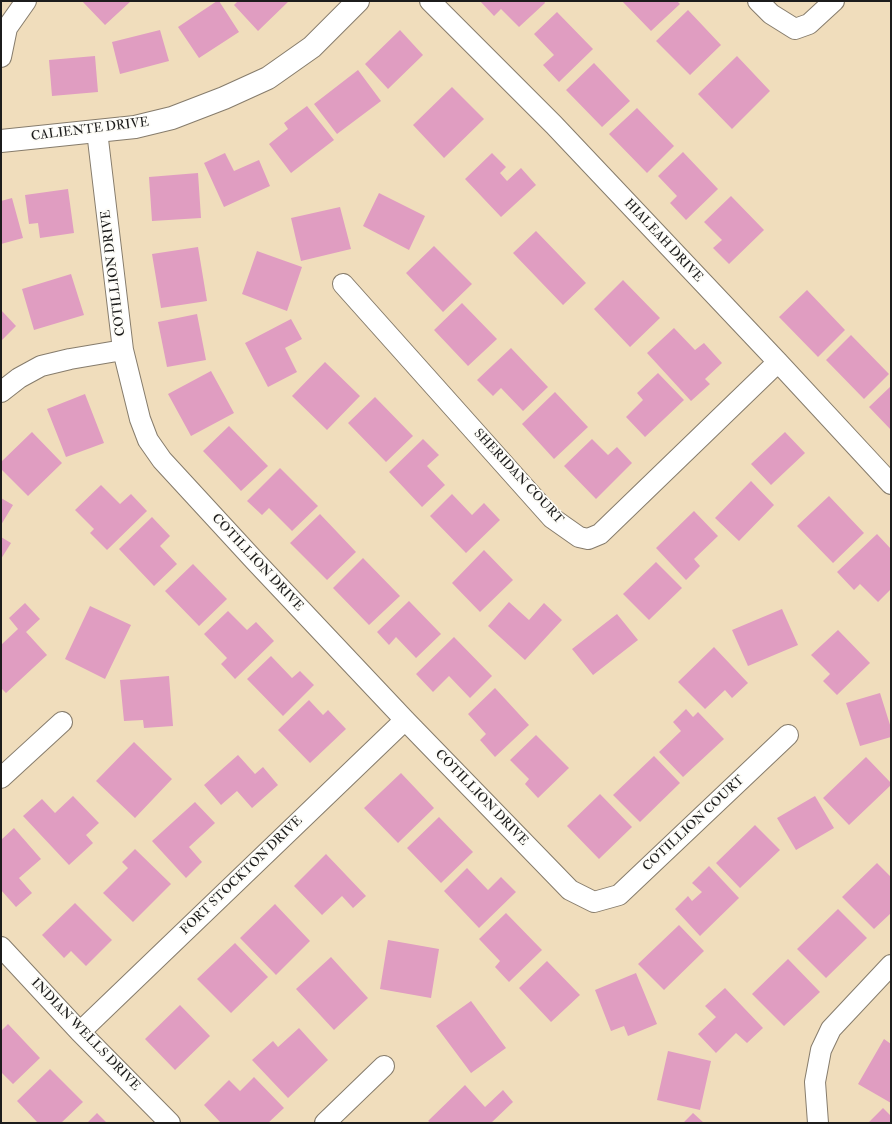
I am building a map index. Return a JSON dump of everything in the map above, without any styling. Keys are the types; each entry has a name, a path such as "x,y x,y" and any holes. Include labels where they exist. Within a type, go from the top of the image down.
{"street":[{"path":"1,57 7,28 26,1"},
{"name":"CALIENTE DRIVE","path":"1,141 135,127 172,118 224,98 268,78 312,47 358,1"},
{"name":"HIALEAH DRIVE","path":"430,1 554,125 891,484"},
{"path":"758,1 771,14 796,29 809,24 834,1"},
{"name":"COTILLION DRIVE","path":"97,131 122,350 140,419 148,440 162,460 404,720 570,890 594,902"},
{"name":"SHERIDAN COURT","path":"343,284 552,518 579,537 588,539 600,534 778,362"},
{"path":"1,392 18,378 41,366 70,359 122,350"},
{"name":"FORT STOCKTON DRIVE","path":"80,1032 404,720"},
{"path":"1,778 62,722"},
{"name":"COTILLION COURT","path":"594,902 619,895 788,735"},
{"name":"INDIAN WELLS DRIVE","path":"1,947 80,1032 170,1123"},
{"path":"818,1123 815,1082 821,1050 831,1030 891,965"},
{"path":"325,1123 384,1066"}],"building":[{"path":"82,1 131,1 105,25"},
{"path":"219,1 239,32 199,58 178,27"},
{"path":"238,1 289,1 258,31 234,5"},
{"path":"480,1 544,1 545,3 519,27 501,9 494,16"},
{"path":"622,1 677,1 680,4 651,31"},
{"path":"688,10 721,45 690,75 656,41"},
{"path":"557,12 593,49 559,82 543,65 554,55 534,34"},
{"path":"160,30 169,61 120,74 112,42"},
{"path":"400,30 423,55 388,89 365,64"},
{"path":"95,56 98,92 52,96 49,60"},
{"path":"737,56 770,91 732,129 698,94"},
{"path":"594,63 630,101 602,127 566,90"},
{"path":"358,70 381,101 337,134 314,104"},
{"path":"452,87 484,119 444,158 413,125"},
{"path":"307,106 334,140 291,173 269,144 288,129 284,123"},
{"path":"637,108 674,146 647,173 609,134"},
{"path":"683,152 718,189 686,220 670,203 677,196 658,176"},
{"path":"225,153 234,171 259,160 270,186 224,207 204,163"},
{"path":"492,153 506,167 500,173 507,181 521,168 536,185 501,217 465,179"},
{"path":"198,173 201,218 152,221 149,177"},
{"path":"68,189 74,233 40,238 38,223 29,224 25,195"},
{"path":"379,193 425,216 409,250 363,226"},
{"path":"731,196 764,230 729,264 713,248 722,240 704,222"},
{"path":"12,198 23,238 1,244 1,201"},
{"path":"340,207 351,249 301,261 291,218"},
{"path":"536,231 586,283 563,305 513,253"},
{"path":"434,246 472,284 443,312 406,273"},
{"path":"198,247 207,301 161,308 152,254"},
{"path":"257,251 302,267 287,311 242,294"},
{"path":"71,274 84,315 34,330 22,289"},
{"path":"623,280 660,318 630,347 594,309"},
{"path":"807,290 845,330 818,357 779,317"},
{"path":"462,303 497,339 468,366 434,330"},
{"path":"1,310 16,326 1,341"},
{"path":"197,314 206,360 167,367 158,322"},
{"path":"291,319 302,339 285,348 297,372 268,387 245,343"},
{"path":"674,328 695,350 704,343 722,363 705,379 710,384 691,401 647,353"},
{"path":"851,335 889,374 864,399 826,360"},
{"path":"511,348 548,387 523,411 501,388 493,396 477,380"},
{"path":"325,362 360,396 327,430 292,396"},
{"path":"211,371 234,413 191,436 168,394"},
{"path":"658,373 684,400 645,437 626,417 643,400 637,393"},
{"path":"891,386 891,430 869,407"},
{"path":"555,392 588,427 554,459 522,424"},
{"path":"85,394 104,443 66,457 47,409"},
{"path":"375,397 413,436 386,462 348,423"},
{"path":"229,426 268,466 241,491 203,451"},
{"path":"32,432 62,463 28,496 1,469 1,462"},
{"path":"785,432 805,453 771,485 751,464"},
{"path":"423,439 439,455 427,466 445,485 422,507 389,472"},
{"path":"592,439 608,455 617,447 632,463 596,499 564,466"},
{"path":"280,468 318,506 292,531 269,508 262,515 247,501"},
{"path":"751,481 774,505 739,541 715,518"},
{"path":"101,485 120,504 131,494 147,511 107,550 90,533 94,529 75,510"},
{"path":"452,494 472,515 484,503 500,520 466,553 430,516"},
{"path":"829,496 864,533 833,563 797,526"},
{"path":"1,498 13,505 1,525"},
{"path":"694,511 718,536 694,559 700,566 686,580 656,548"},
{"path":"320,514 356,552 327,580 290,543"},
{"path":"152,517 170,536 160,546 177,564 154,586 119,549"},
{"path":"877,534 891,549 891,589 878,602 860,584 854,590 837,572"},
{"path":"1,537 11,543 1,559"},
{"path":"484,550 513,580 480,612 452,583"},
{"path":"363,558 400,596 369,625 333,588"},
{"path":"656,562 682,588 649,620 623,594"},
{"path":"193,564 227,599 199,626 165,591"},
{"path":"409,601 441,634 416,658 396,637 389,645 377,632"},
{"path":"509,602 529,620 544,603 562,620 525,660 488,626"},
{"path":"25,603 40,619 26,632 47,655 6,693 1,688 1,645 18,629 9,618"},
{"path":"90,606 131,625 105,679 65,659"},
{"path":"782,609 798,645 748,666 732,630"},
{"path":"228,611 247,630 256,622 274,641 235,679 221,664 227,658 204,634"},
{"path":"617,614 638,640 593,675 572,649"},
{"path":"838,630 870,663 837,695 823,681 830,674 811,655"},
{"path":"454,637 492,676 470,698 449,676 433,692 416,674"},
{"path":"714,647 748,683 732,698 725,690 705,709 678,682"},
{"path":"271,656 292,678 300,671 314,685 283,716 247,679"},
{"path":"169,676 173,726 144,728 143,720 124,721 120,680"},
{"path":"495,688 529,725 495,757 480,740 486,734 468,714"},
{"path":"880,693 891,728 891,737 860,746 846,703"},
{"path":"309,700 323,715 328,710 346,729 310,763 278,730"},
{"path":"686,709 693,717 698,712 724,739 683,777 659,752 681,731 673,722"},
{"path":"536,735 569,768 538,798 525,784 529,779 510,760"},
{"path":"134,742 172,779 135,818 96,781"},
{"path":"238,755 255,774 263,767 278,785 252,808 237,791 221,805 204,785"},
{"path":"654,756 680,783 640,822 613,795"},
{"path":"866,757 891,783 891,785 849,825 823,798"},
{"path":"401,773 434,808 398,843 364,808"},
{"path":"600,794 632,827 599,859 567,826"},
{"path":"73,796 99,823 86,835 93,843 69,865 23,816 42,799 55,813"},
{"path":"815,796 834,828 796,850 777,818"},
{"path":"195,802 215,823 189,847 202,862 186,878 152,841"},
{"path":"439,817 473,852 441,883 407,848"},
{"path":"755,825 780,850 740,888 716,863"},
{"path":"14,828 41,859 19,878 32,893 16,907 1,890 1,840"},
{"path":"135,849 171,884 133,922 103,893 128,868 122,862"},
{"path":"326,854 366,896 353,908 342,896 322,915 294,886"},
{"path":"877,863 891,877 891,913 874,929 842,897"},
{"path":"709,866 739,898 700,936 675,909 688,896 692,901 702,892 692,883"},
{"path":"467,868 488,890 501,877 516,892 479,928 444,891"},
{"path":"75,903 112,940 86,966 71,951 64,958 42,935"},
{"path":"275,904 310,941 276,975 240,938"},
{"path":"838,909 867,938 826,978 797,949"},
{"path":"506,913 542,950 509,982 495,967 500,961 479,939"},
{"path":"679,925 704,951 664,990 638,964"},
{"path":"388,940 439,949 431,998 380,989"},
{"path":"235,943 268,977 231,1013 197,979"},
{"path":"331,957 368,998 334,1030 296,989"},
{"path":"788,959 820,992 784,1026 752,994"},
{"path":"547,961 580,995 551,1022 519,988"},
{"path":"636,973 657,1024 628,1036 624,1026 611,1031 595,990"},
{"path":"725,988 763,1028 747,1043 736,1033 716,1053 698,1034 716,1017 705,1006"},
{"path":"471,1001 506,1048 471,1073 436,1026"},
{"path":"180,1005 210,1036 175,1070 145,1039"},
{"path":"8,1024 40,1058 13,1084 1,1072 1,1031"},
{"path":"299,1028 328,1060 288,1098 252,1060 273,1041 278,1047"},
{"path":"884,1039 891,1044 891,1103 858,1084"},
{"path":"668,1051 711,1061 700,1110 657,1100"},
{"path":"50,1069 83,1102 61,1123 38,1123 17,1101"},
{"path":"254,1077 284,1108 268,1123 221,1123 204,1105 229,1080 240,1091"},
{"path":"465,1085 485,1107 503,1090 513,1102 491,1123 431,1123 428,1121"},
{"path":"883,1108 891,1116 891,1123 868,1123"},
{"path":"97,1113 107,1123 87,1123"},
{"path":"693,1113 704,1123 683,1123"}]}
